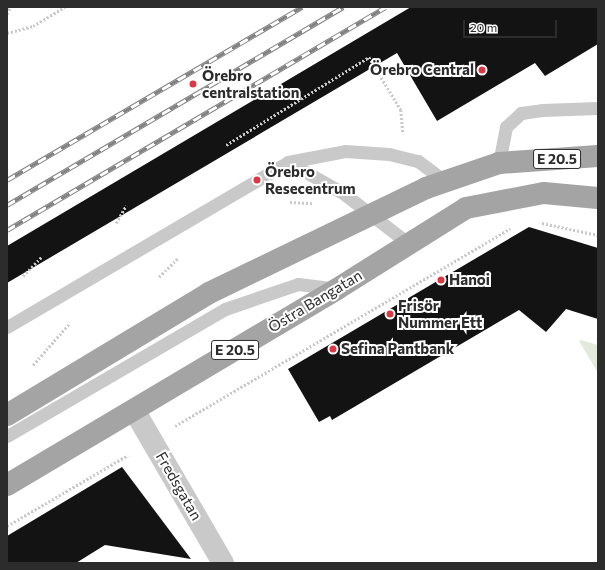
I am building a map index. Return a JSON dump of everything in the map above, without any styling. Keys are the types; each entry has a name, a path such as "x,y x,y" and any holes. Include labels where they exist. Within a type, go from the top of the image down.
{"main road":[{"name":"E 20.5","path":"7,414 209,293 445,181 498,162 598,156"},
{"name":"Östra Bangatan","path":"7,485 337,289 408,243 466,208 544,193 598,198"}],"street":[{"name":"Fredsgatan","path":"134,410 223,563"}],"lane":[{"path":"498,162 506,127 521,113 542,110 598,108"},
{"path":"7,327 288,162 345,151 389,154 418,161 445,181"},
{"path":"288,162 343,193 374,215 408,243"},
{"path":"7,436 225,309 298,284 337,289"}],"path":[{"path":"7,14 10,7"},
{"path":"7,33 33,26 65,7"},
{"path":"226,145 369,57 401,110 404,132"},
{"path":"116,223 126,206"},
{"path":"540,223 598,235"},
{"path":"7,526 512,228"},
{"path":"23,276 42,256"},
{"path":"159,277 178,258"},
{"path":"32,366 69,324"}],"shaded area":[{"path":"581,340 598,345 598,373 579,341"}],"building":[{"path":"411,7 598,7 598,44 545,76 535,63 437,121 397,53 7,283 7,246"},
{"path":"529,227 598,248 598,319 566,309 546,332 519,310 332,420 330,416 319,422 288,369"},
{"path":"122,467 191,559 105,545 76,563 7,563 7,536"}],"railway":[{"path":"7,180 302,7"},
{"path":"7,205 343,7"},
{"path":"7,230 385,7"}],"place":[{"name":"Örebro Central","path":"482,70"},
{"name":"Örebro centralstation","path":"193,84"},
{"name":"Örebro Resecentrum","path":"257,180"},
{"name":"Hanoi","path":"441,280"},
{"name":"Frisör Nummer Ett","path":"390,314"},
{"name":"Sefina Pantbank","path":"333,349"}]}
